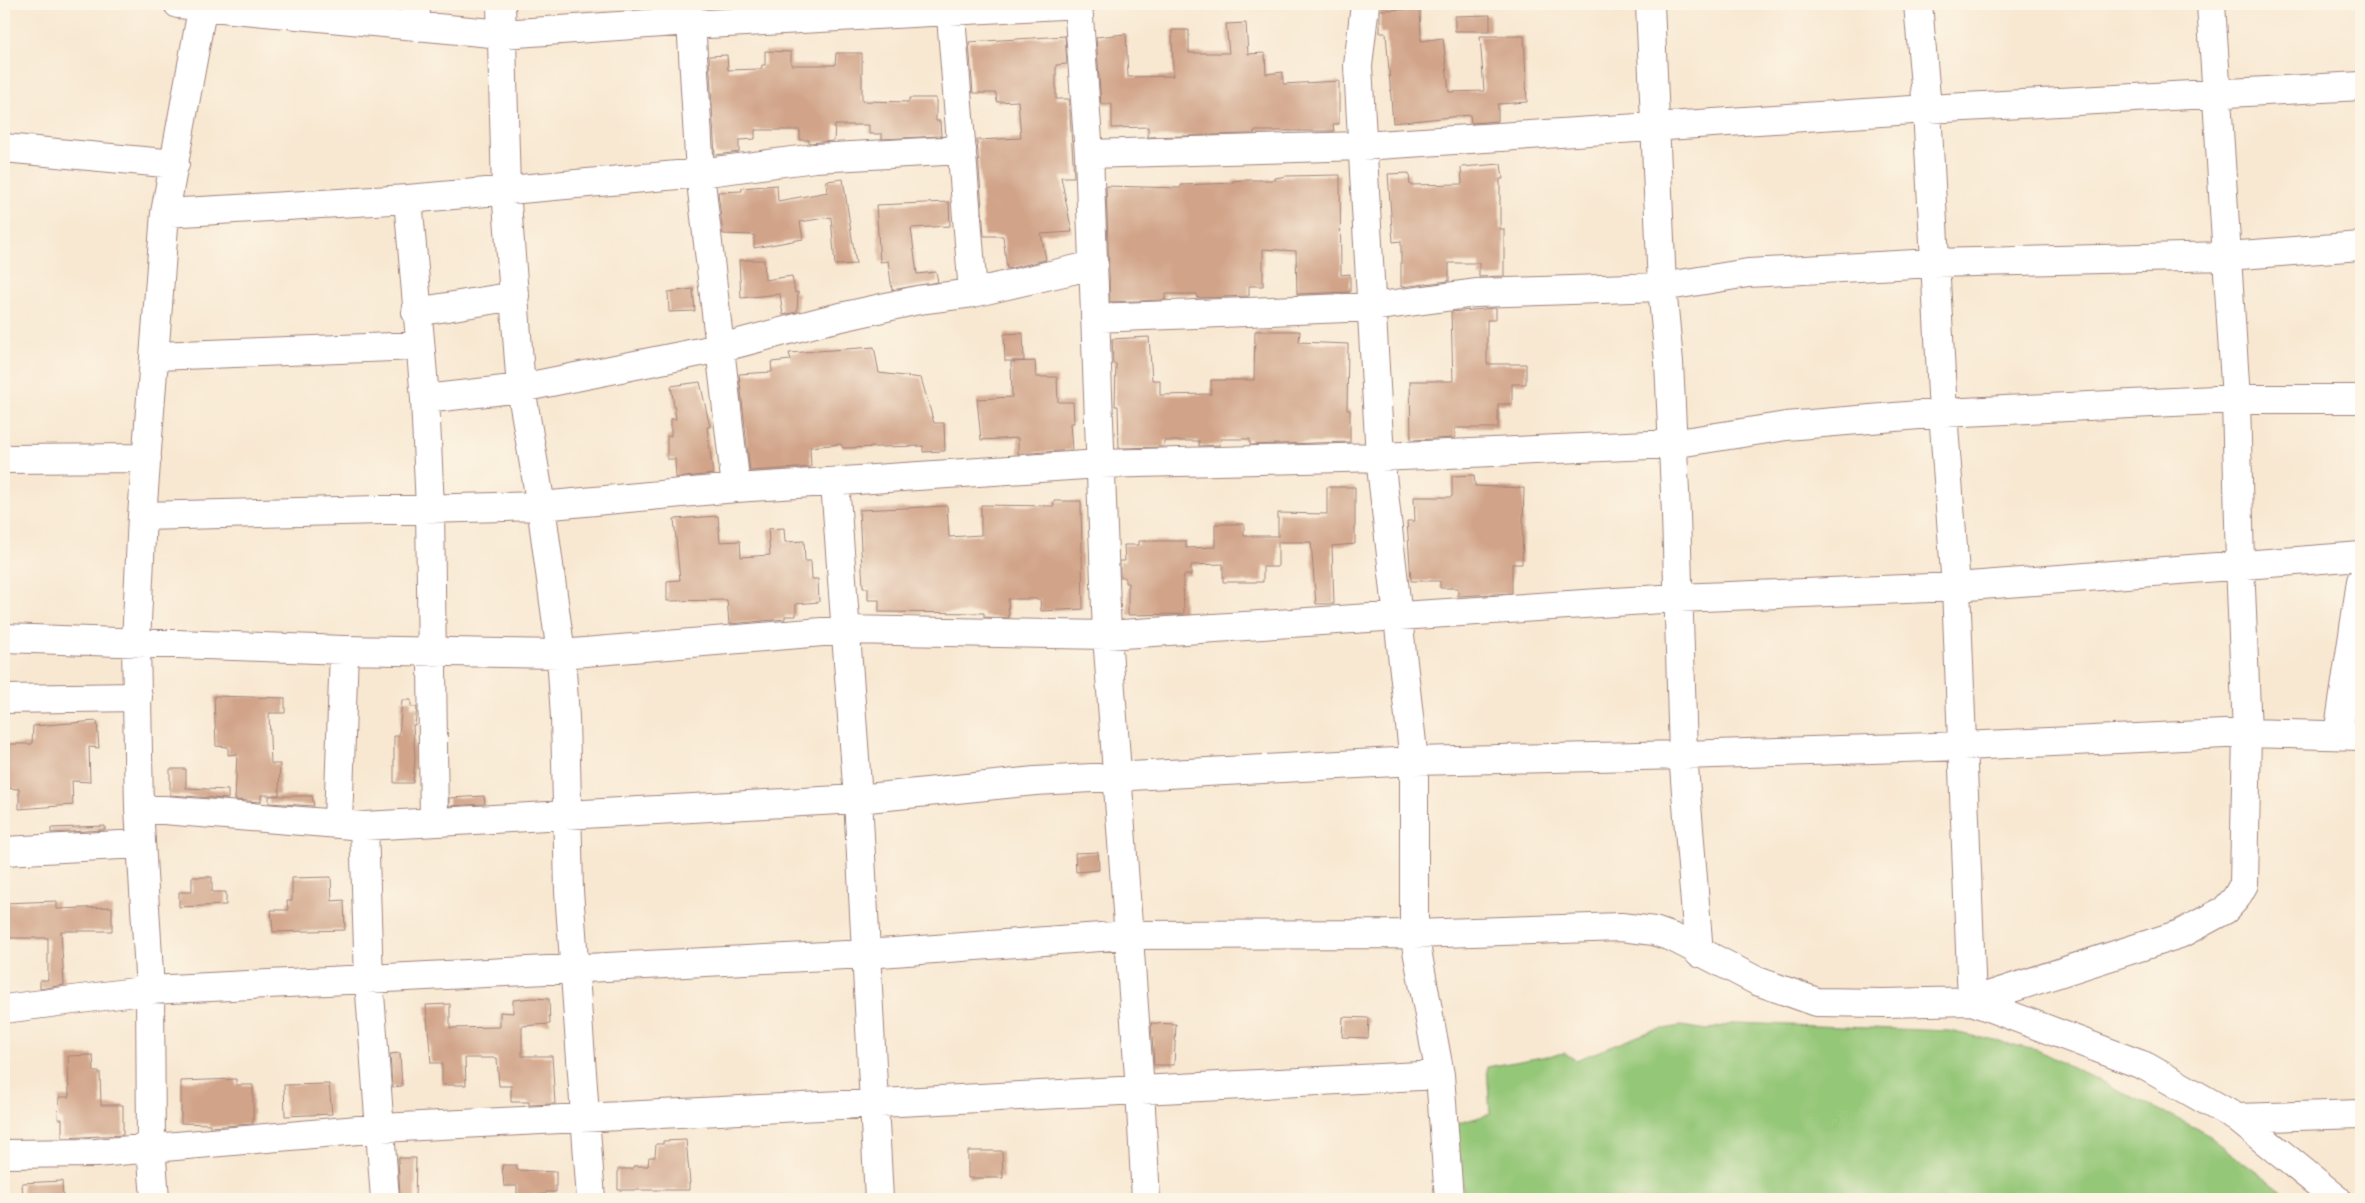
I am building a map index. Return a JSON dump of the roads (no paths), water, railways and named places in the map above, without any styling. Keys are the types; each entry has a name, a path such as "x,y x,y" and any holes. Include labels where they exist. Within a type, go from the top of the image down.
{"street":[{"path":"501,4 506,190 521,388 541,506 561,654 565,718 566,814 591,1199"},
{"path":"155,1199 151,1148 150,990 140,844 136,642 142,516 156,356 165,213 175,164 194,5 416,15 502,34 688,13 707,24 951,8 1080,4 1094,265 1107,635 1140,1090 1146,1199"},
{"path":"1365,4 1358,66 1380,457 1414,761 1414,934 1440,1075 1449,1199"},
{"path":"1650,4 1662,287 1669,362 1676,514 1683,756 1699,953"},
{"path":"1918,4 1927,109 1933,263 1942,414 1956,587 1972,1000"},
{"path":"4,1009 150,990 866,954 1128,935 1414,934 1621,927 1654,931 1674,938 1699,953 1757,981 1817,1002 1884,1004 1972,1000 2180,934 2225,910 2236,898 2244,884 2247,732 2236,399 2211,4"},
{"path":"951,8 972,293"},
{"path":"688,13 700,173 736,488"},
{"path":"1089,154 1362,146 1927,109 2361,86"},
{"path":"4,148 175,164"},
{"path":"165,213 408,199 700,173 815,158 962,150"},
{"path":"408,199 416,312 425,399 430,508 434,822"},
{"path":"1095,318 1372,307 1476,293 1662,287 1748,273 1933,263 2227,256 2361,246"},
{"path":"425,399 521,388 720,348 823,321 918,300 972,293 1094,265"},
{"path":"416,312 515,296"},
{"path":"156,356 419,346"},
{"path":"142,516 541,506 736,488 835,483 1100,464 1380,457 1672,444 1786,426 1942,414 2236,399 2361,399"},
{"path":"4,459 147,458"},
{"path":"835,483 858,799 880,1199"},
{"path":"4,638 344,650 433,650 561,654 846,630 1107,635 1677,598 1956,587 2361,556"},
{"path":"139,808 364,826 858,799 1035,781 1414,761 1683,756 1963,746 2247,732 2349,735 2361,581"},
{"path":"338,823 344,650"},
{"path":"4,700 138,697"},
{"path":"364,826 369,980 385,1199"},
{"path":"4,851 140,844"},
{"path":"1972,1000 2145,1066 2237,1118 2338,1199"},
{"path":"4,1154 96,1153 381,1128 1440,1075"},
{"path":"2237,1118 2361,1114"}]}
